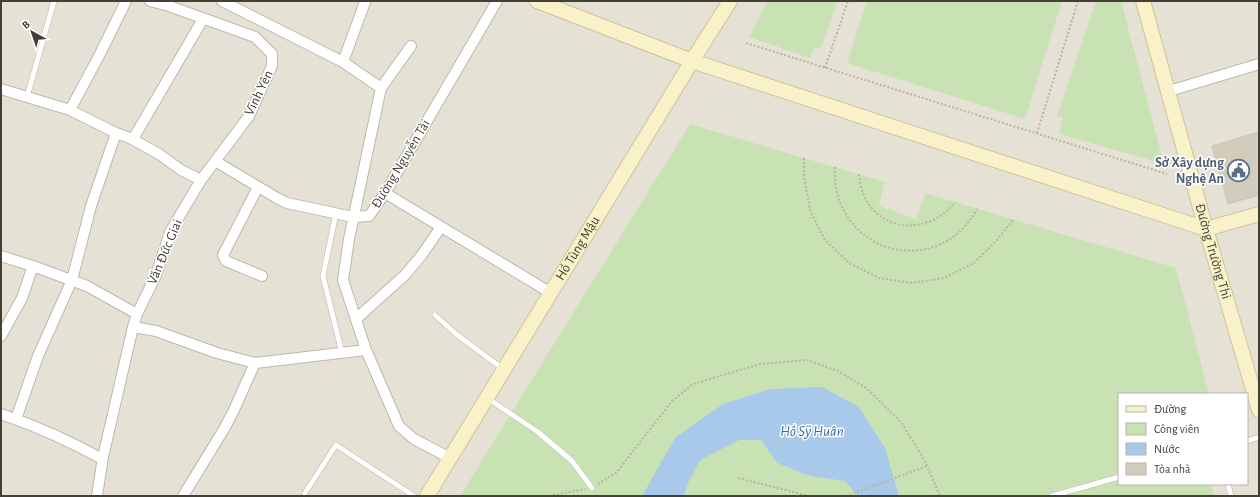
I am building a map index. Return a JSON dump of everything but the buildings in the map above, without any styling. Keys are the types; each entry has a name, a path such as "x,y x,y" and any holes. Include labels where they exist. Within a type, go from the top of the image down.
{"main road":[{"path":"537,1 692,61 1206,229 1259,214"},
{"name":"Hồ Tùng Mậu","path":"427,496 730,1"},
{"name":"Đường Trường Thi","path":"1143,1 1206,229 1259,410"}],"street":[{"path":"70,110 126,1"},
{"name":"Vĩnh Yên","path":"150,1 169,6 255,37 272,54 272,66 248,116 201,180"},
{"path":"222,1 343,62 381,88"},
{"path":"343,62 365,2 364,1"},
{"name":"Đường Nguyễn Tài","path":"450,458 414,439 399,426 366,350 343,280 348,238 353,217 369,216 385,193 497,1"},
{"path":"133,139 203,19"},
{"path":"215,161 287,203 353,217 381,88 411,46"},
{"path":"1169,92 1259,64"},
{"path":"1,90 70,110 116,133 133,139 159,154 181,170 201,180"},
{"path":"16,419 40,352 72,280 91,206 116,133"},
{"name":"Văn Đức Giai","path":"97,496 102,459 137,314 156,275 170,232 201,180"},
{"path":"258,187 223,255 226,260 262,276"},
{"path":"385,193 551,292"},
{"path":"356,319 405,275 441,227"},
{"path":"1,256 72,280 99,292 137,314"},
{"path":"1,336 22,298 33,266"},
{"path":"133,327 156,331 217,352 255,363 366,350"},
{"path":"183,496 224,429 255,363"},
{"path":"1,414 71,442 102,459"}],"lane":[{"path":"27,97 54,1"},
{"path":"336,213 323,276 342,353"},
{"path":"434,314 456,334 504,370"},
{"path":"486,398 538,432 572,461 592,488"},
{"path":"1248,440 1259,437"},
{"path":"306,493 336,445 414,496"},
{"path":"1052,496 1118,477"},
{"path":"1228,485 1231,496"}],"path":[{"path":"825,68 848,1"},
{"path":"1037,133 1078,1"},
{"path":"746,44 1167,174"},
{"path":"804,158 804,177 810,210 825,240 849,263 879,278 912,283 944,278 974,263 998,240 1013,220"},
{"path":"835,167 834,175 838,198 848,220 865,236 886,247 910,251 934,247 955,236 972,218 977,209"},
{"path":"859,174 861,188 868,203 880,216 895,223 910,226 926,224 941,217 955,202"},
{"path":"550,496 592,488 617,472 672,400 693,384 760,364 807,360 838,370 866,388 901,422 927,466 940,496"},
{"path":"846,496 927,466"},
{"path":"738,478 809,496"}],"shaded area":[{"path":"1,1 1259,1 1259,496 1,496"}],"green space":[{"path":"767,1 838,1 821,48 814,47 810,58 749,37"},
{"path":"867,1 1062,1 1025,119 847,63"},
{"path":"1096,1 1121,1 1164,164 1059,134 1063,118 1057,116"},
{"path":"690,124 885,182 879,206 916,219 925,193 1176,268 1209,393 1118,393 1118,485 1211,485 1214,496 460,496"}],"water":[{"name":"Hồ Sỹ Huân","path":"822,387 859,407 885,448 899,496 858,496 845,481 810,476 777,463 761,440 739,440 700,460 688,483 684,496 642,496 675,438 723,404 770,389"}],"place":[{"name":"Sở Xây dựng Nghệ An","path":"1239,171"}]}
